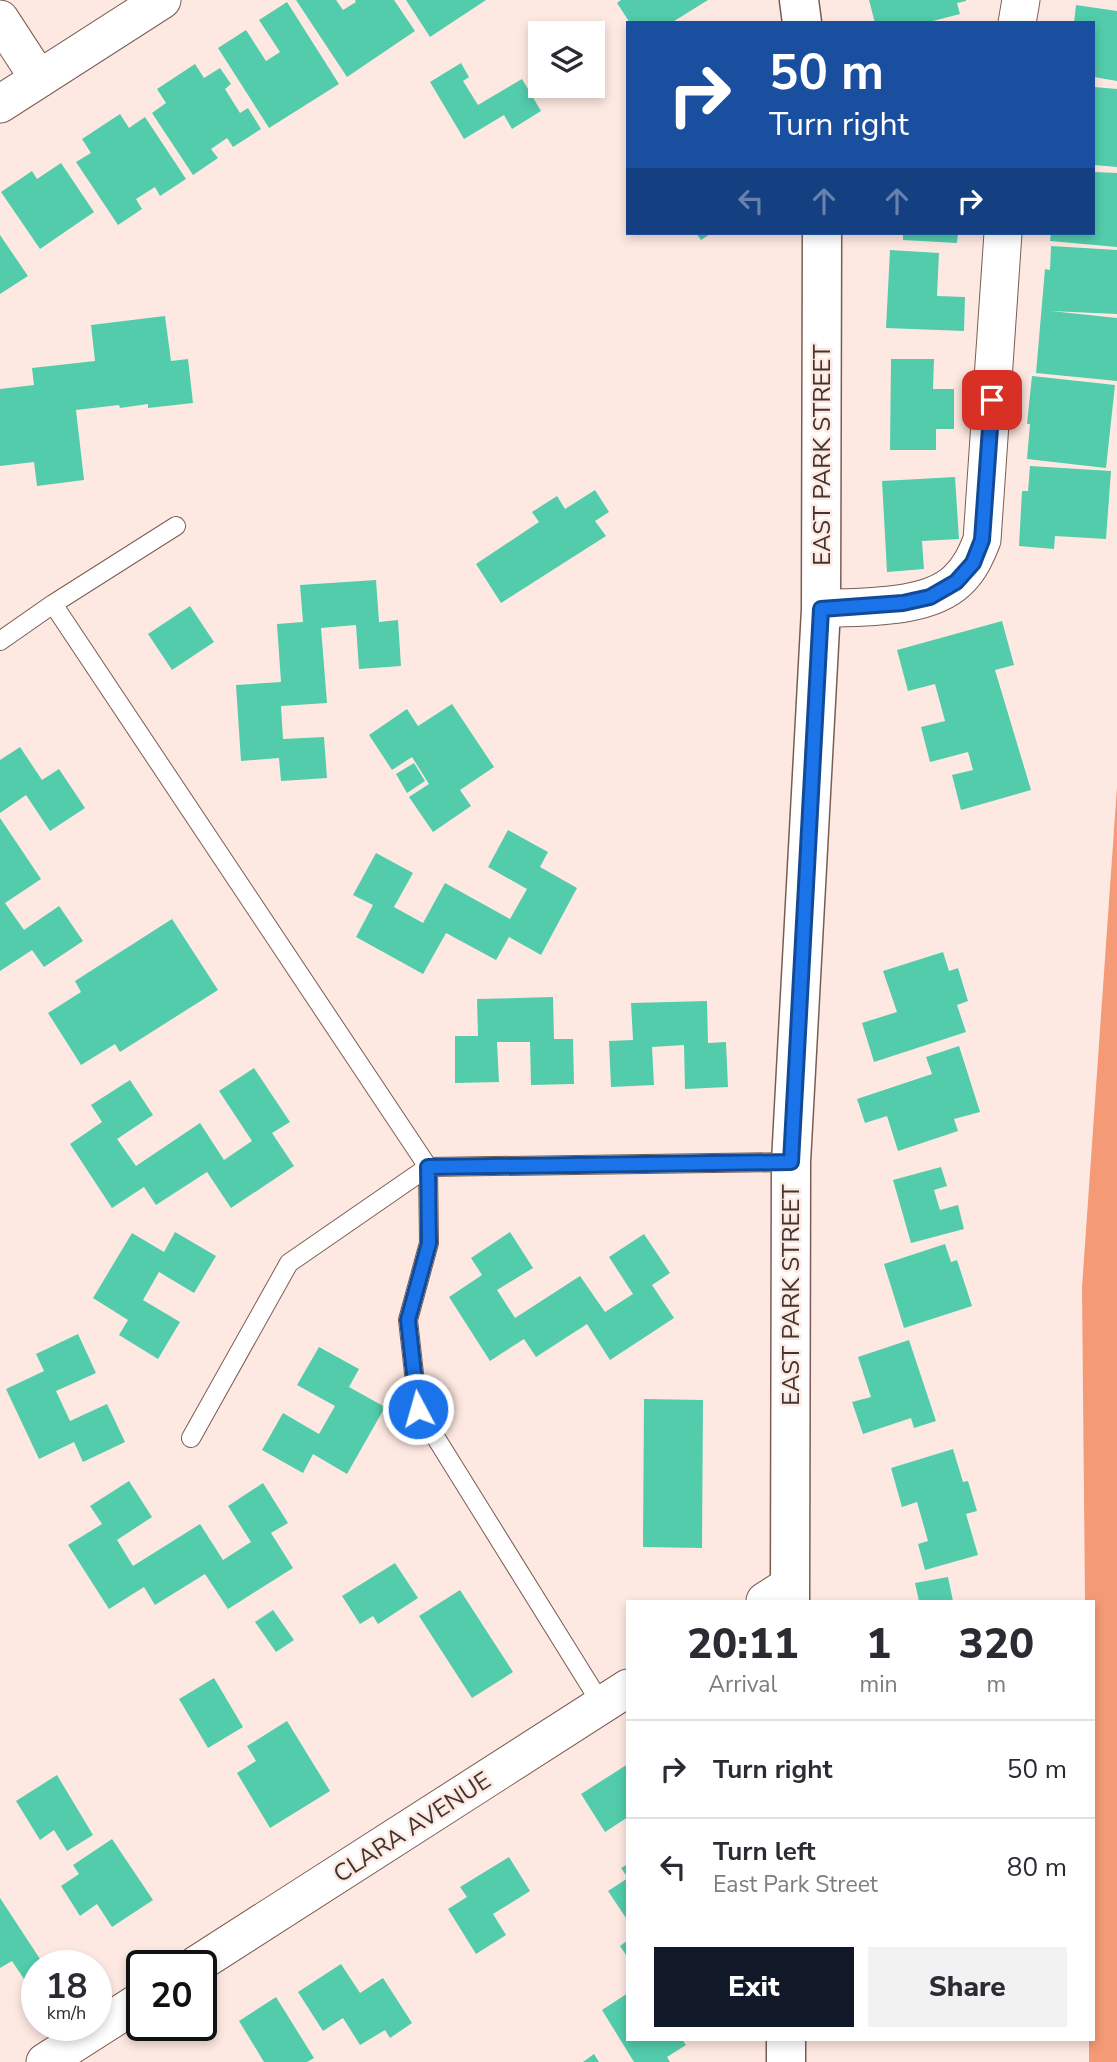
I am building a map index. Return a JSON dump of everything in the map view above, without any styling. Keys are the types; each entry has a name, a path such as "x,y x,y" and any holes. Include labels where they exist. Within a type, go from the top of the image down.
{"street":[{"path":"0,104 162,0"},
{"path":"799,0 802,21"},
{"path":"0,19 39,79"},
{"name":"EAST PARK STREET","path":"781,1596 791,1162 821,609 822,235"},
{"path":"821,609 903,603 930,597 956,582 973,563 982,540 1003,235"},
{"name":"CLARA AVENUE","path":"217,1952 615,1696"},
{"path":"45,2062 126,2010"},
{"path":"786,2041 786,2062"}],"lane":[{"path":"0,641 176,526"},
{"path":"53,604 428,1167 429,1243 408,1320 418,1409 615,1696"},
{"path":"191,1438 289,1263 428,1167 791,1162"}],"shaded area":[{"path":"1117,787 1117,2062 1089,2062 1089,2041 1095,2041 1095,1600 1085,1600 1082,1287"}],"building":[{"path":"296,0 336,0 343,10 356,2 355,0 394,0 415,31 347,77"},
{"path":"406,0 486,0 430,37"},
{"path":"621,0 708,0 674,21 629,21 617,3"},
{"path":"869,0 966,0 957,3 960,14 933,21 874,21"},
{"path":"287,2 339,84 269,128 218,48 246,30 266,61 280,52 259,20"},
{"path":"1076,5 1117,11 1117,81 1095,77 1095,21 1074,21"},
{"path":"461,63 469,77 463,81 478,105 522,79 528,89 528,98 533,98 541,111 512,129 504,115 464,139 430,82"},
{"path":"195,64 204,78 220,68 231,84 225,89 240,113 248,108 261,129 233,147 227,138 211,149 218,158 193,175 152,113 166,103 157,89"},
{"path":"1095,87 1117,89 1117,167 1095,165"},
{"path":"120,114 129,128 145,117 186,179 160,196 155,187 136,199 142,209 118,225 76,162 91,153 82,139"},
{"path":"61,163 94,212 40,249 1,192 32,171 37,179"},
{"path":"1095,172 1117,173 1117,247 1050,241 1051,235 1095,235"},
{"path":"0,235 28,276 0,294"},
{"path":"903,235 958,235 957,243 903,240"},
{"path":"1051,246 1117,250 1117,314 1051,311 1117,318 1117,381 1036,373 1045,269 1050,270"},
{"path":"890,250 939,253 937,296 965,297 964,331 886,328"},
{"path":"165,316 171,361 188,359 193,403 148,408 148,404 120,408 119,405 76,410 84,480 37,486 34,462 0,466 0,389 34,385 32,368 95,361 91,325"},
{"path":"891,359 934,359 933,389 954,389 954,429 936,429 936,450 890,450"},
{"path":"1032,376 1115,385 1106,468 1027,459 1030,424 1027,424"},
{"path":"1030,466 1111,471 1106,539 1055,536 1054,549 1019,546 1022,491 1028,491"},
{"path":"955,477 959,539 922,541 924,569 887,572 882,481"},
{"path":"595,490 609,512 595,521 606,536 501,603 476,564 539,522 532,512 557,496 565,509"},
{"path":"376,580 379,622 398,620 401,666 359,669 356,625 321,628 327,703 281,706 283,739 324,737 327,778 281,781 279,758 241,761 236,685 281,682 277,624 303,622 300,585"},
{"path":"190,606 214,642 172,670 148,634"},
{"path":"1002,621 1014,665 995,670 1031,790 961,810 952,775 973,770 968,752 930,762 921,727 945,721 935,684 908,691 897,650"},
{"path":"452,704 494,767 460,790 471,806 433,832 409,797 429,784 412,757 392,770 369,735 407,709 418,726"},
{"path":"20,747 42,780 59,769 85,808 50,831 26,795 0,813 0,760"},
{"path":"414,763 425,781 407,793 396,774"},
{"path":"0,818 41,879 5,903 24,930 59,906 83,941 44,967 32,950 0,971"},
{"path":"508,830 548,852 540,867 577,888 541,955 509,937 496,960 446,933 423,974 356,937 373,905 353,895 376,853 413,873 394,907 423,923 445,883 510,919 527,889 488,867"},
{"path":"172,919 218,990 120,1052 115,1044 81,1065 48,1013 81,992 75,981"},
{"path":"943,952 949,971 958,968 968,1001 957,1005 966,1032 874,1062 862,1023 897,1012 883,971"},
{"path":"553,997 554,1039 573,1039 574,1084 531,1085 530,1042 497,1042 499,1082 455,1083 455,1036 478,1036 477,999"},
{"path":"707,1001 708,1043 726,1042 728,1087 685,1089 684,1045 652,1047 654,1085 611,1087 609,1041 633,1040 631,1003"},
{"path":"959,1046 980,1112 954,1119 958,1131 898,1151 887,1116 865,1123 857,1099 932,1074 926,1057"},
{"path":"254,1068 290,1122 272,1133 294,1166 231,1208 207,1172 156,1205 144,1187 112,1208 70,1144 102,1122 91,1105 130,1080 153,1115 117,1139 136,1166 200,1123 224,1160 252,1141 219,1091"},
{"path":"941,1167 947,1186 934,1190 940,1210 958,1205 964,1229 911,1243 893,1180"},
{"path":"175,1232 216,1256 194,1293 159,1272 143,1300 180,1322 158,1359 119,1335 128,1320 93,1298 132,1233 164,1252"},
{"path":"510,1232 533,1268 497,1290 515,1318 580,1276 605,1312 633,1294 609,1257 644,1234 670,1273 652,1285 674,1318 610,1360 587,1324 536,1357 524,1339 490,1361 449,1297 482,1275 471,1258"},
{"path":"945,1244 951,1262 957,1260 972,1306 904,1328 884,1264"},
{"path":"78,1334 96,1373 56,1391 70,1421 107,1404 125,1442 83,1462 74,1442 39,1459 6,1389 44,1371 36,1354"},
{"path":"909,1340 936,1421 914,1428 911,1418 863,1434 852,1402 871,1397 858,1357"},
{"path":"319,1347 359,1369 349,1387 385,1407 347,1474 313,1454 303,1473 262,1450 283,1413 319,1434 335,1406 297,1385"},
{"path":"644,1399 703,1400 702,1548 643,1547"},
{"path":"953,1449 963,1482 968,1481 977,1511 966,1514 978,1555 925,1570 918,1544 928,1541 917,1502 902,1507 891,1468"},
{"path":"129,1481 152,1517 117,1540 133,1566 200,1524 223,1560 251,1542 228,1506 263,1483 288,1523 271,1533 293,1568 228,1609 205,1574 155,1605 144,1587 109,1609 68,1545 102,1524 90,1506"},
{"path":"395,1563 418,1598 378,1624 373,1616 360,1624 342,1596"},
{"path":"948,1577 953,1600 919,1600 915,1583"},
{"path":"460,1590 513,1672 472,1698 419,1616"},
{"path":"273,1610 294,1640 276,1652 255,1622"},
{"path":"214,1678 243,1727 208,1748 179,1699"},
{"path":"287,1721 330,1791 270,1828 237,1773 256,1761 247,1746"},
{"path":"626,1765 626,1818 605,1832 581,1794"},
{"path":"57,1775 93,1835 67,1851 54,1830 40,1840 16,1801"},
{"path":"112,1839 153,1900 112,1927 97,1904 80,1916 61,1886 79,1874 73,1865"},
{"path":"509,1857 530,1891 493,1914 506,1935 476,1954 448,1909 467,1897 460,1887"},
{"path":"626,1879 626,1918 608,1891"},
{"path":"0,1898 34,1950 21,1950 21,1974 12,1961 0,1968"},
{"path":"626,1942 626,1955 620,1946"},
{"path":"341,1964 360,1993 383,1978 412,2023 390,2038 385,2030 360,2045 343,2018 323,2031 298,1992"},
{"path":"626,1994 626,2041 683,2041 686,2045 667,2057 670,2062 634,2062 602,2010"},
{"path":"276,1997 314,2058 307,2062 264,2062 239,2021"},
{"path":"594,2054 599,2062 583,2062"}],"route":[{"path":"418,1409 408,1320 429,1243 428,1167 791,1162 821,609 903,603 930,597 956,582 973,563 982,540 992,400"}]}
